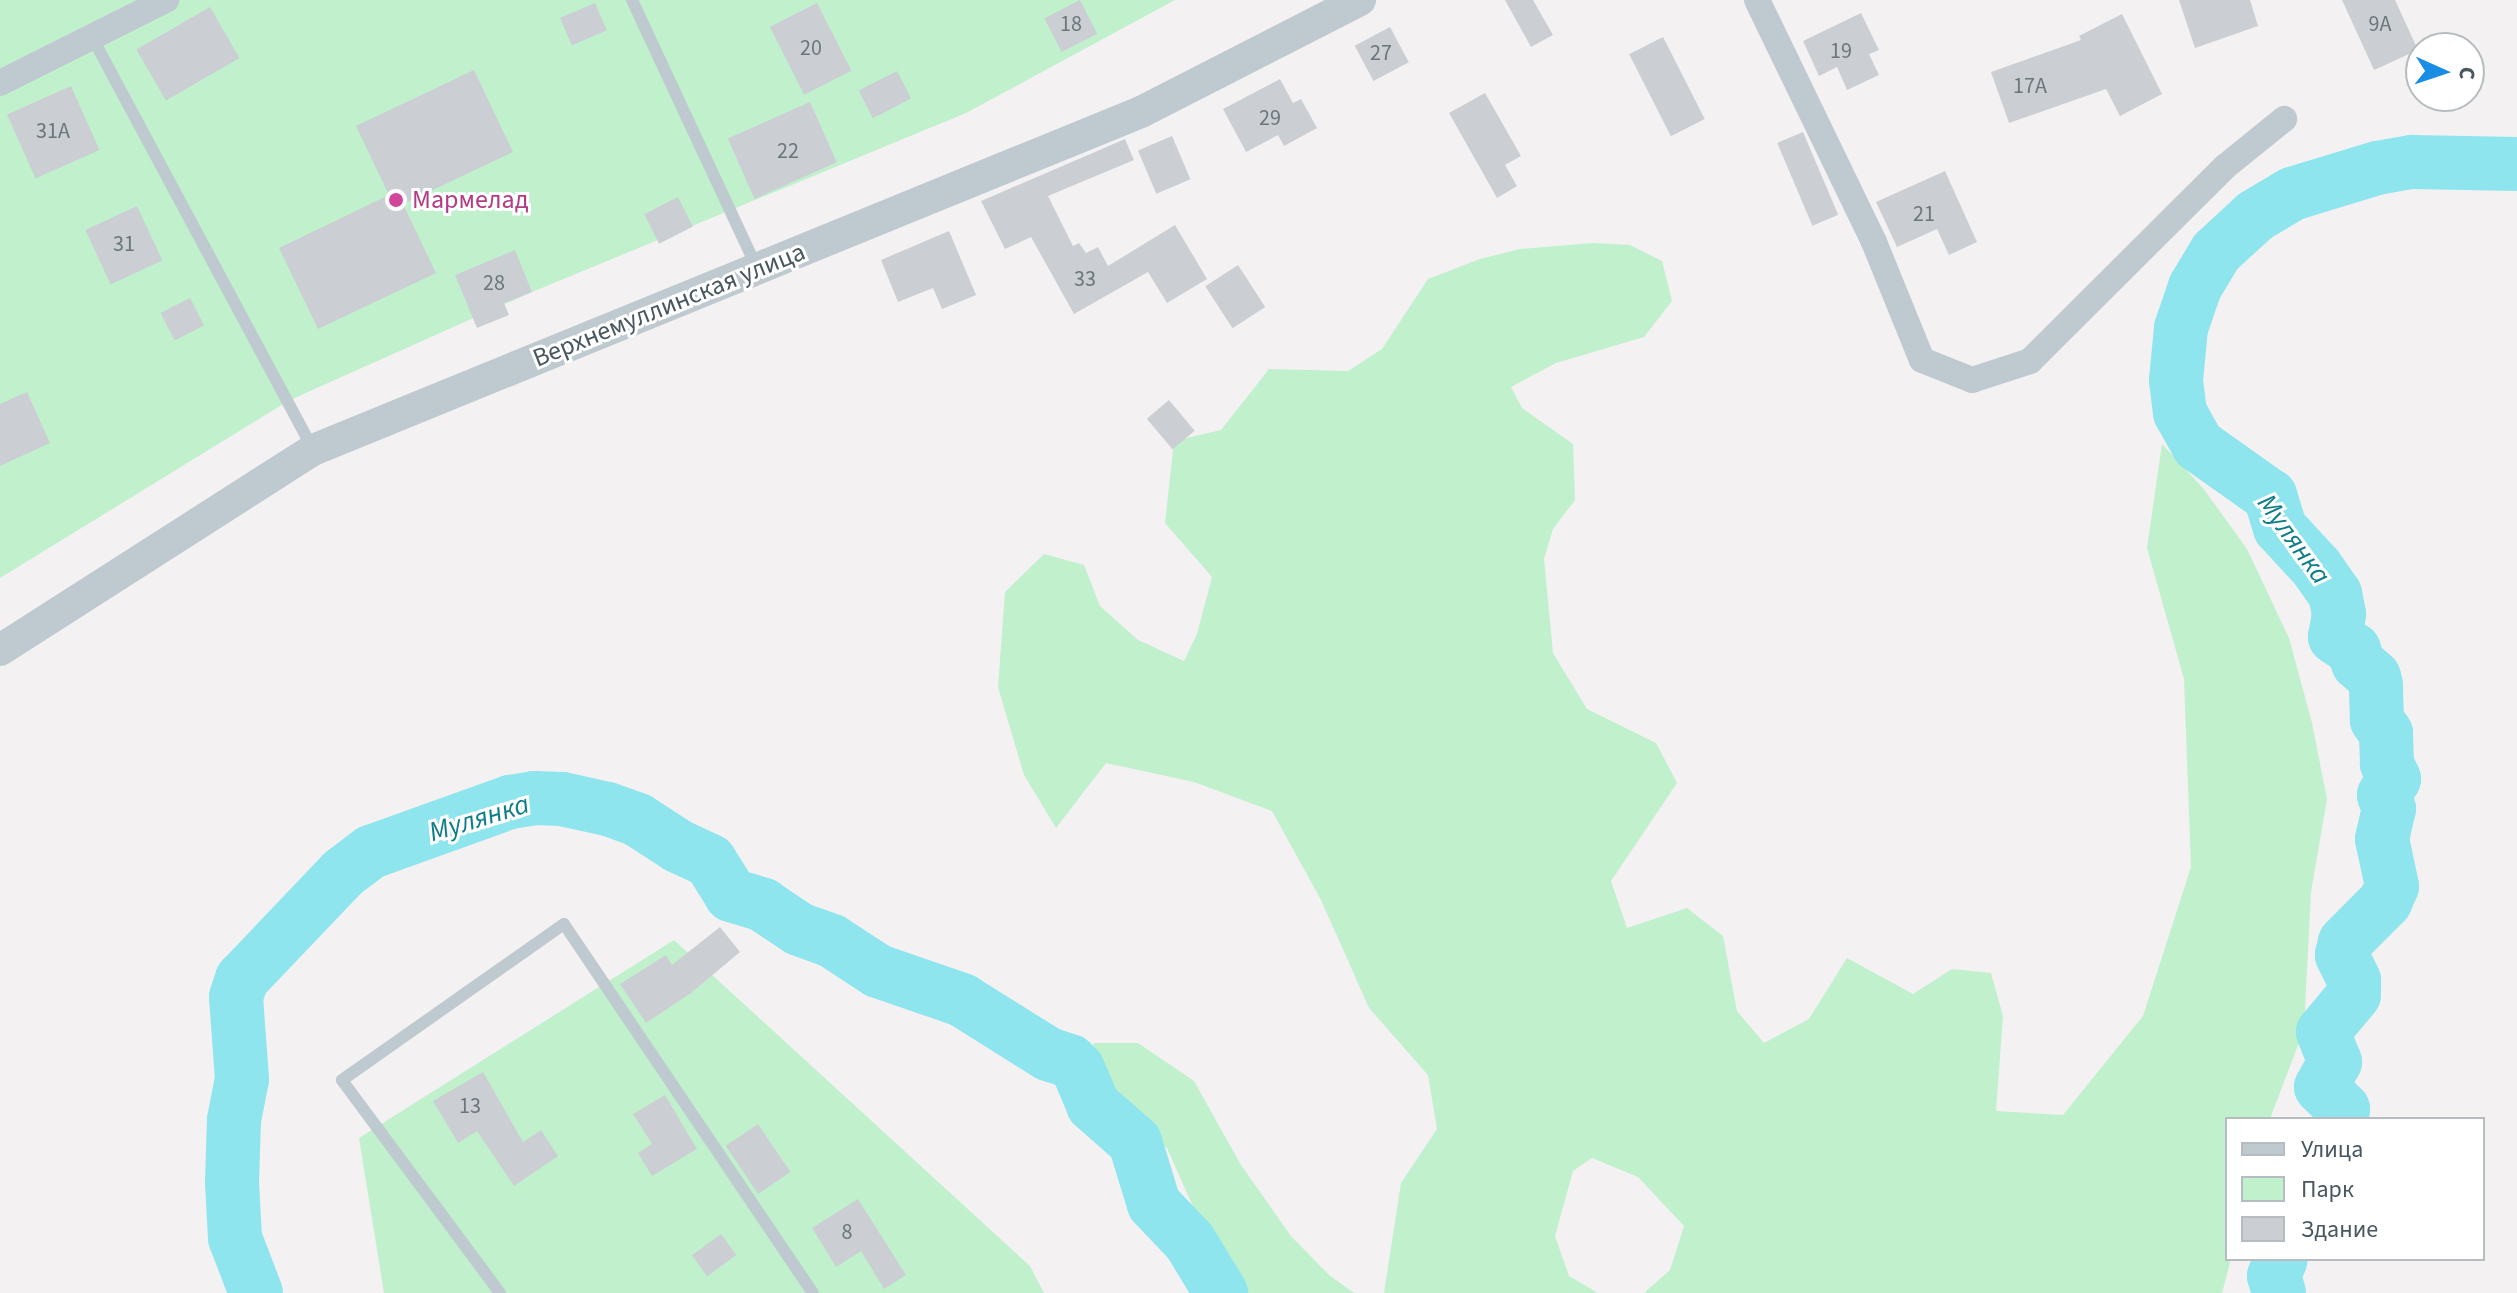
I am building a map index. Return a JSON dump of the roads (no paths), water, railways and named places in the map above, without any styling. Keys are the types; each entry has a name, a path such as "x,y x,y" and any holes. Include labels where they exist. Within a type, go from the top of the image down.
{"street":[{"path":"0,83 166,0"},
{"name":"Верхнемуллинская улица","path":"0,650 313,450 1141,112 1360,0"},
{"path":"1757,0 1874,242 1922,360 1972,380 2030,361 2226,166 2284,119"}],"lane":[{"path":"632,0 758,269"},
{"path":"92,37 313,450"},
{"path":"500,1293 342,1080 564,924 813,1293"}],"waterway":[{"name":"Мулянка","path":"2342,1117 2343,1109 2321,1087 2335,1062 2323,1032 2354,995 2354,980 2342,955 2345,942 2385,902 2392,886 2382,839 2389,809 2384,795 2394,779 2387,764 2386,733 2377,720 2374,677 2358,663 2354,650 2335,637 2339,614 2335,594 2316,567 2280,528 2270,496 2198,445 2180,413 2176,380 2181,328 2195,287 2216,252 2255,216 2292,194 2377,168 2412,162 2517,164"},
{"name":"Мулянка","path":"256,1293 235,1238 232,1183 234,1120 242,1079 236,997 242,979 343,873 371,852 510,802 534,798 562,799 608,809 638,820 678,846 710,861 731,895 763,905 799,929 832,941 878,971 962,1000 1048,1054 1070,1061 1078,1069 1093,1105 1135,1142 1154,1204 1190,1242 1221,1293"},
{"name":"Мулянка","path":"2279,1293 2274,1276 2280,1261"}],"place":[{"name":"Мармелад","path":"396,200"}]}
